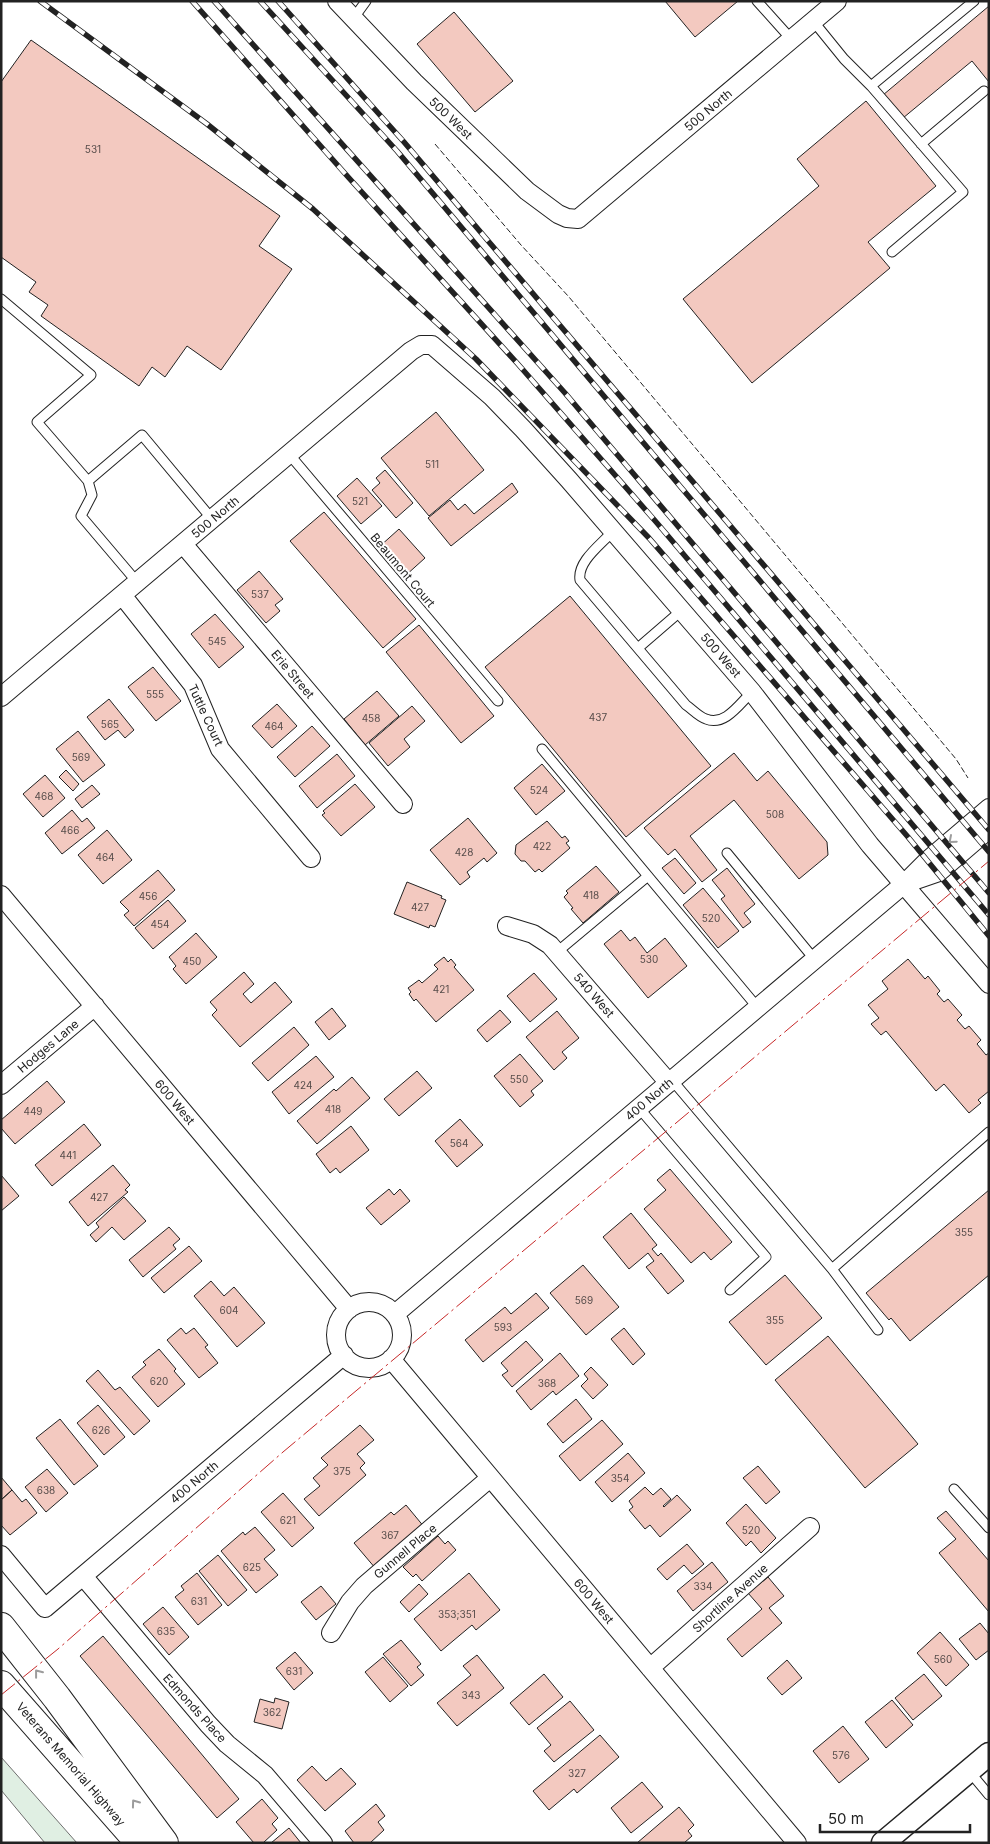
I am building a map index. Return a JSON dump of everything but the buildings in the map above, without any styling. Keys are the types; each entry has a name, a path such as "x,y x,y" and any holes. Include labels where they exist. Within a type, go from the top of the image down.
{"highway":[{"path":"1,1627 57,1698 164,1843"},
{"name":"Veterans Memorial Highway","path":"1,1685 140,1843"}],"street":[{"name":"500 West","path":"337,1 414,82 526,191 558,214 567,218 578,219"},
{"name":"500 North","path":"578,219 837,1"},
{"name":"500 North","path":"1,696 411,351 421,345 432,345"},
{"name":"500 West","path":"432,345 492,397 523,428 682,610 752,692 870,845 989,984"},
{"name":"Erie Street","path":"183,544 404,804"},
{"name":"Tuttle Court","path":"122,595 193,685 220,749 311,858"},
{"name":"400 North","path":"395,1314 815,960 989,808"},
{"name":"400 North","path":"904,884 938,872 989,829"},
{"name":"600 West","path":"1,895 349,1309"},
{"name":"540 West","path":"507,926 541,938 557,952 671,1081"},
{"name":"Hodges Lane","path":"1,1085 95,1006"},
{"path":"373,1302 389,1308 395,1314 402,1329 402,1337 397,1353 384,1364 366,1367 358,1365 344,1355 339,1348 337,1331 339,1323 349,1309 356,1304 373,1302"},
{"name":"400 North","path":"1,1555 45,1608 344,1355"},
{"name":"600 West","path":"391,1359 797,1843"},
{"name":"Gunnell Place","path":"331,1633 350,1602 364,1586 490,1478"},
{"name":"Shortline Avenue","path":"650,1668 810,1527"},
{"name":"Edmonds Place","path":"83,1576 208,1724 227,1744 265,1775 319,1838"},
{"path":"883,1843 989,1754"}],"lane":[{"path":"353,18 366,1"},
{"path":"757,1 792,40"},
{"path":"871,86 974,1"},
{"path":"814,22 844,60 871,86 963,192 892,252"},
{"path":"921,144 984,91"},
{"path":"1,299 91,375 37,422 88,481 92,495 82,516 137,582"},
{"path":"88,481 142,435 212,519"},
{"name":"Beaumont Court","path":"289,454 498,702"},
{"path":"613,532 581,568 580,580 686,705 706,720 718,720 726,718 752,692"},
{"path":"638,648 682,610"},
{"path":"542,749 758,1008"},
{"path":"727,853 815,960"},
{"path":"557,952 648,876"},
{"path":"671,1081 832,1269 878,1330"},
{"path":"639,1108 766,1257 730,1290"},
{"path":"832,1269 989,1132"},
{"path":"954,1489 989,1528"},
{"path":"969,1771 989,1794"}],"green space":[{"path":"1,1757 77,1843 45,1843 1,1790"}],"railway":[{"path":"40,1 207,124 313,209 476,359 649,538 908,837 989,936"},
{"path":"192,1 517,363 657,523 989,915"},
{"path":"214,1 565,393 989,893"},
{"path":"260,1 397,151 989,852"},
{"path":"278,1 404,142 989,830"}],"fence":[{"path":"435,144 521,245 569,297 956,759 968,778"}],"power":[{"path":"1,1695 58,1649 283,1452 989,861"}]}
